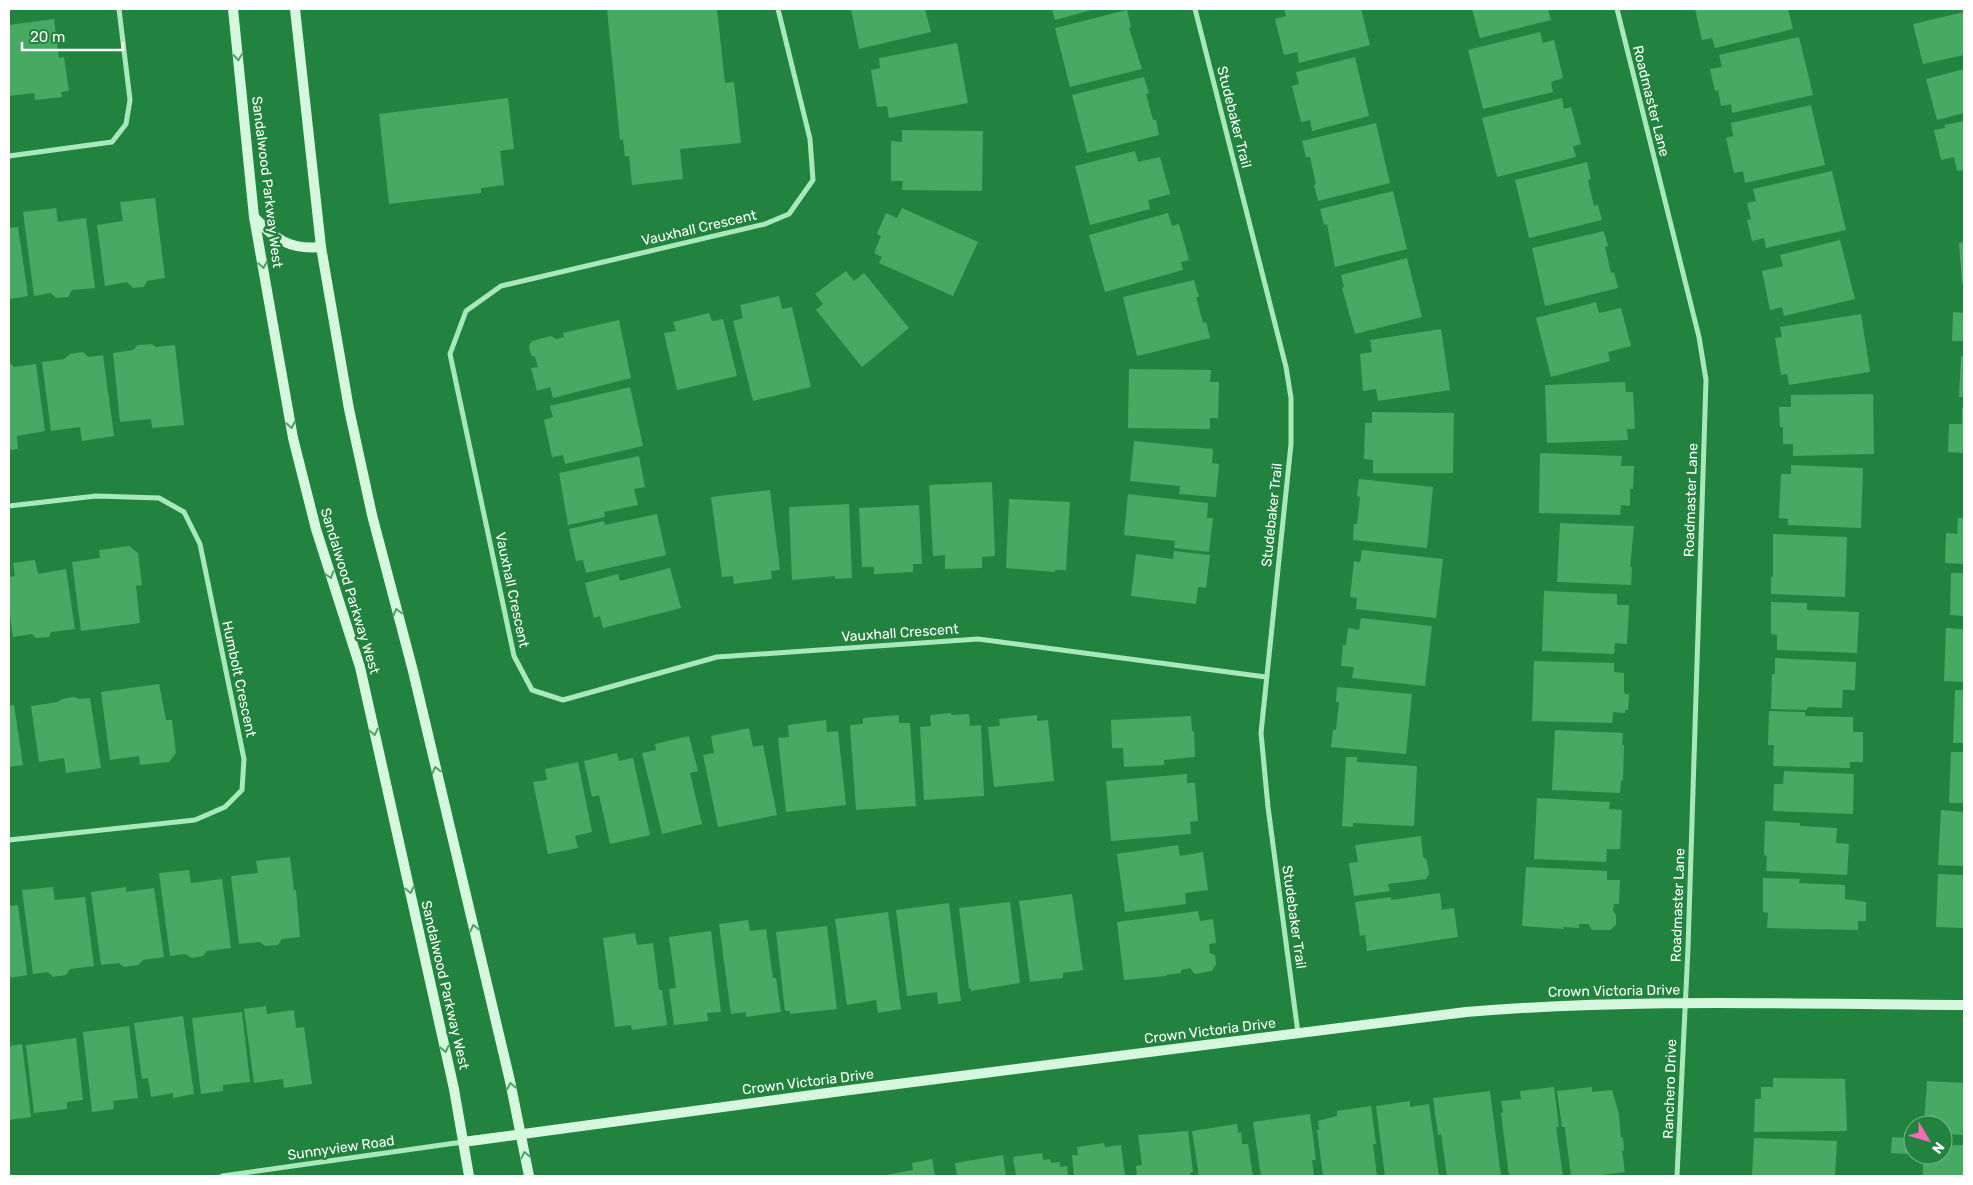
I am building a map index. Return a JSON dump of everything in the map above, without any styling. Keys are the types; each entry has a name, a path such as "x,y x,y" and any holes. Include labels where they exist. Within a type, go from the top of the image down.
{"main road":[{"name":"Sandalwood Parkway West","path":"233,9 254,217 293,438 316,529 360,667 454,1089 469,1176"},
{"path":"295,9 321,247 349,409 372,515 413,671 510,1081 529,1176"},
{"path":"254,217 271,234 287,244 307,248 321,247"},
{"name":"Crown Victoria Drive","path":"463,1142 1466,1012 1528,1007 1685,1003 1964,1005"}],"street":[{"path":"9,156 112,142 126,124 130,100 118,9"},
{"name":"Vauxhall Crescent","path":"778,9 810,140 813,180 789,214 765,224 501,286 466,311 450,354 514,656 532,690 563,700 717,657 978,639 1266,677"},
{"name":"Studebaker Trail","path":"1196,9 1286,367 1291,398 1291,444 1261,733 1264,770 1298,1033"},
{"name":"Roadmaster Lane","path":"1617,9 1699,337 1706,380 1685,1003"},
{"name":"Humbolt Crescent","path":"9,506 96,496 159,498 184,512 200,544 244,759 242,790 225,807 195,820 9,840"},
{"name":"Ranchero Drive","path":"1677,1176 1685,1003"},
{"name":"Sunnyview Road","path":"222,1176 463,1142"}],"building":[{"path":"607,9 717,9 725,83 734,82 741,143 680,149 683,179 632,185 629,156 625,157 623,139 620,140"},
{"path":"851,9 925,9 931,32 859,49"},
{"path":"1052,9 1095,9 1055,20"},
{"path":"1284,9 1361,9 1370,45 1299,63 1297,52 1284,55 1275,19 1286,16"},
{"path":"1472,9 1548,9 1551,20 1480,38"},
{"path":"1695,9 1788,9 1793,29 1715,48 1712,38 1702,40"},
{"path":"1127,10 1131,27 1129,28 1142,69 1070,87 1055,28"},
{"path":"1964,12 1964,55 1923,64 1913,24"},
{"path":"54,19 59,58 64,57 69,91 61,92 62,97 35,100 34,93 9,96 9,25"},
{"path":"1540,32 1543,43 1554,40 1563,78 1551,82 1553,92 1483,109 1468,50"},
{"path":"1799,37 1813,95 1732,113 1731,104 1721,106 1718,90 1715,91 1710,69 1722,67 1719,55"},
{"path":"957,43 968,103 889,118 887,106 877,107 871,70 880,68 879,58"},
{"path":"1355,57 1369,116 1312,131 1310,120 1301,122 1292,86 1299,84 1296,72"},
{"path":"1964,69 1964,113 1937,120 1926,79"},
{"path":"1144,77 1149,93 1146,94 1153,120 1156,120 1159,135 1087,153 1072,95"},
{"path":"508,98 514,149 500,151 504,185 481,188 481,193 389,204 379,114"},
{"path":"1562,98 1564,109 1571,107 1581,144 1573,146 1576,157 1497,177 1482,118"},
{"path":"1811,105 1825,165 1745,183 1743,171 1734,173 1726,138 1733,136 1731,123"},
{"path":"1964,121 1964,170 1957,171 1954,157 1941,160 1934,130 1945,128 1944,125"},
{"path":"1376,123 1390,183 1318,201 1310,157 1306,157 1302,141"},
{"path":"902,130 983,131 982,191 902,190 903,181 891,181 891,141 902,142"},
{"path":"1135,151 1138,162 1160,157 1170,194 1148,200 1150,209 1090,225 1075,166"},
{"path":"1587,162 1591,179 1588,180 1594,206 1598,205 1602,220 1529,238 1515,180"},
{"path":"1832,171 1846,230 1766,248 1764,238 1752,241 1747,220 1751,219 1747,203 1756,201 1753,189"},
{"path":"1393,191 1407,249 1335,267 1327,224 1324,225 1320,209"},
{"path":"155,198 165,278 147,281 144,287 133,288 127,282 105,286 97,225 123,221 120,202"},
{"path":"56,208 58,222 86,218 95,288 72,290 68,297 56,298 51,293 34,296 23,212"},
{"path":"902,208 978,242 953,296 879,263 882,257 874,253 881,236 877,234 886,213 897,218"},
{"path":"1168,213 1172,226 1179,224 1189,260 1181,262 1183,270 1105,292 1089,235"},
{"path":"18,227 28,296 9,299 9,228"},
{"path":"1604,231 1608,246 1605,247 1611,273 1614,272 1618,288 1545,306 1532,248"},
{"path":"1840,240 1855,299 1784,316 1782,307 1770,310 1762,271 1783,266 1780,255"},
{"path":"1964,242 1964,283 1962,283 1959,243"},
{"path":"1407,258 1422,317 1355,334 1342,288 1344,287 1341,275"},
{"path":"846,271 854,281 864,273 909,328 862,367 816,310 823,304 815,294"},
{"path":"1194,280 1199,297 1196,297 1203,323 1206,322 1210,338 1137,356 1123,297"},
{"path":"779,296 782,309 792,307 811,387 753,401 733,321 743,318 740,305"},
{"path":"1596,302 1599,313 1621,308 1631,346 1608,352 1610,361 1551,377 1536,318"},
{"path":"1953,312 1964,313 1964,341 1952,341"},
{"path":"709,313 712,321 723,319 737,376 677,390 664,333 676,331 673,322"},
{"path":"1861,314 1870,372 1789,385 1787,374 1781,375 1775,338 1782,337 1780,327"},
{"path":"619,320 631,378 553,398 550,387 537,391 531,368 538,367 535,357 531,355 529,346 532,341 551,336 556,339 564,337 563,333"},
{"path":"1441,329 1450,390 1378,401 1376,389 1363,391 1360,354 1372,352 1370,340"},
{"path":"152,344 156,347 175,345 184,425 152,428 151,419 120,422 113,353 133,350 138,345"},
{"path":"83,352 88,357 103,355 114,436 82,441 80,427 51,431 42,362 64,359 70,354"},
{"path":"1961,356 1964,357 1964,397 1959,397"},
{"path":"9,362 14,367 36,364 45,431 17,436 18,449 9,450"},
{"path":"1129,369 1211,370 1210,382 1219,382 1218,418 1210,418 1210,429 1128,428"},
{"path":"1625,382 1626,392 1633,392 1635,429 1627,429 1628,440 1547,443 1545,385"},
{"path":"630,387 643,446 565,464 563,455 552,457 544,420 553,417 550,406"},
{"path":"1873,394 1874,454 1793,456 1793,444 1783,444 1783,427 1780,427 1779,407 1791,407 1791,395"},
{"path":"1962,407 1964,407 1964,453 1948,452 1949,424 1962,424"},
{"path":"1372,412 1454,413 1453,473 1373,473 1373,460 1364,459 1365,423 1372,423"},
{"path":"1134,441 1213,449 1212,463 1219,464 1216,497 1179,494 1180,486 1130,481"},
{"path":"1540,453 1622,456 1621,466 1634,466 1633,489 1630,489 1630,506 1621,505 1620,515 1539,513"},
{"path":"639,456 645,487 634,489 638,505 604,512 605,517 568,525 559,473"},
{"path":"1791,465 1863,468 1861,528 1788,525 1788,519 1779,518 1781,474 1791,474"},
{"path":"1359,479 1433,487 1427,548 1353,540 1354,524 1357,524 1360,497 1357,496"},
{"path":"992,482 995,556 982,557 982,568 945,569 945,555 933,556 929,485"},
{"path":"770,490 780,570 771,571 772,579 734,584 733,576 722,577 711,497"},
{"path":"1128,494 1208,503 1207,518 1213,518 1209,552 1174,548 1175,541 1124,535"},
{"path":"1009,499 1070,502 1066,570 1055,570 1055,572 1006,568"},
{"path":"849,504 852,578 835,579 835,576 792,580 789,507"},
{"path":"919,505 922,564 913,564 913,572 874,574 874,567 862,567 859,508"},
{"path":"657,514 666,555 586,573 583,560 576,561 569,529 604,521 605,525"},
{"path":"1958,518 1964,518 1964,564 1945,563 1946,533 1957,534"},
{"path":"1560,523 1634,526 1630,567 1632,567 1631,585 1557,582"},
{"path":"1773,534 1847,537 1845,597 1771,594"},
{"path":"129,546 138,553 142,585 136,586 140,623 81,631 72,562 100,558 99,550"},
{"path":"1362,550 1443,559 1436,618 1356,609 1357,598 1350,597 1354,561 1360,562"},
{"path":"1174,551 1210,555 1206,588 1198,587 1196,604 1131,596 1136,554 1173,559"},
{"path":"35,560 38,574 66,569 75,629 51,632 49,637 36,638 32,634 13,637 9,608 9,577 15,576 13,563"},
{"path":"670,568 681,608 603,628 600,616 594,618 585,583 618,574 620,581"},
{"path":"1951,573 1964,573 1964,616 1950,615"},
{"path":"1544,591 1617,594 1617,605 1629,605 1627,644 1615,643 1614,654 1542,651"},
{"path":"1771,602 1807,603 1807,610 1859,612 1857,653 1777,650 1777,635 1771,634"},
{"path":"1361,618 1432,626 1425,686 1352,678 1354,667 1341,666 1343,645 1346,645 1348,628 1359,630"},
{"path":"1946,628 1964,629 1964,682 1944,681"},
{"path":"1775,658 1856,662 1855,690 1843,690 1842,708 1807,707 1807,710 1771,709 1772,674 1775,674"},
{"path":"1534,661 1614,663 1614,672 1624,673 1624,691 1625,694 1629,694 1628,710 1625,710 1625,713 1613,712 1612,723 1532,721"},
{"path":"159,684 166,720 172,720 176,753 169,762 140,765 139,756 110,760 101,692"},
{"path":"1337,687 1412,694 1406,754 1331,747 1333,730 1336,730 1339,702 1336,702"},
{"path":"1955,690 1964,690 1964,743 1953,743"},
{"path":"74,697 80,699 90,698 101,768 66,773 64,758 39,762 31,706 58,702 62,699"},
{"path":"14,705 23,765 9,767 9,706"},
{"path":"1769,711 1805,712 1805,716 1853,717 1853,732 1863,732 1863,762 1850,762 1850,768 1773,766 1774,745 1768,745"},
{"path":"951,713 951,715 969,714 970,726 981,725 984,796 924,800 920,727 931,726 930,715"},
{"path":"899,715 899,723 910,723 916,806 856,810 850,725 863,724 863,718"},
{"path":"1037,715 1037,721 1048,720 1054,781 994,787 988,727 1000,726 999,719"},
{"path":"1191,716 1192,731 1194,731 1195,757 1164,760 1164,765 1124,767 1123,748 1112,748 1111,720"},
{"path":"826,720 827,732 838,731 846,805 786,812 778,738 789,737 788,725"},
{"path":"749,728 753,747 763,745 777,815 718,827 703,755 714,753 711,736"},
{"path":"1555,730 1623,733 1623,781 1621,781 1620,793 1552,790"},
{"path":"689,736 698,771 690,773 702,824 662,834 642,753 656,750 655,744"},
{"path":"1951,752 1964,752 1964,803 1949,803"},
{"path":"617,753 619,761 633,758 650,835 610,844 599,795 592,797 584,761"},
{"path":"1346,757 1357,757 1357,762 1417,766 1414,826 1353,823 1353,827 1342,826"},
{"path":"578,762 592,832 575,836 578,848 548,854 533,782 547,780 545,769"},
{"path":"1784,771 1854,774 1853,814 1773,811 1774,784 1783,784"},
{"path":"1187,774 1187,783 1195,783 1198,821 1190,822 1191,834 1111,841 1106,781"},
{"path":"1537,798 1610,802 1609,809 1622,810 1620,849 1607,849 1606,862 1534,859"},
{"path":"1941,810 1964,812 1964,866 1938,865"},
{"path":"1765,821 1800,823 1800,826 1837,828 1836,843 1849,844 1847,875 1766,871 1767,856 1764,855"},
{"path":"1421,836 1423,857 1427,860 1429,874 1426,879 1388,884 1390,891 1354,896 1349,863 1358,862 1355,845"},
{"path":"1178,845 1180,856 1203,852 1208,890 1185,893 1186,904 1125,912 1117,854"},
{"path":"290,857 294,890 296,890 300,937 282,939 278,945 265,946 260,942 239,944 231,876 258,873 256,861"},
{"path":"1526,867 1607,871 1607,880 1620,880 1619,904 1614,904 1613,910 1616,915 1616,925 1610,930 1592,930 1588,924 1579,924 1579,928 1563,927 1564,929 1522,926"},
{"path":"189,870 191,883 222,879 231,948 207,951 203,956 192,958 185,954 170,956 159,873"},
{"path":"1938,874 1964,875 1964,928 1936,927"},
{"path":"1763,878 1800,879 1799,883 1845,885 1845,899 1866,902 1866,921 1858,921 1858,930 1767,928 1768,913 1763,912"},
{"path":"53,887 55,900 85,897 94,966 70,969 66,975 53,977 48,972 33,974 22,890"},
{"path":"126,887 126,892 154,888 164,957 143,960 138,965 124,967 119,963 101,965 91,892"},
{"path":"1440,893 1442,910 1454,908 1458,937 1367,951 1365,935 1360,936 1355,902 1391,897 1391,900"},
{"path":"1072,894 1083,970 1063,973 1063,978 1030,982 1019,901"},
{"path":"1010,902 1020,983 971,991 971,988 969,989 959,908"},
{"path":"949,903 961,1001 938,1004 937,992 907,996 896,910"},
{"path":"18,905 27,975 9,978 9,906"},
{"path":"1198,911 1200,921 1213,919 1216,943 1209,944 1210,953 1215,955 1216,964 1212,971 1195,974 1190,968 1181,970 1181,973 1166,976 1124,980 1117,922"},
{"path":"888,912 901,1009 878,1013 876,1000 847,1005 835,919"},
{"path":"748,920 750,931 766,929 773,978 776,978 781,1012 746,1017 746,1012 731,1014 719,924"},
{"path":"827,926 837,1009 790,1014 790,1011 785,1011 776,932"},
{"path":"711,931 721,1012 707,1013 708,1021 674,1025 669,989 676,988 669,937"},
{"path":"635,933 637,945 653,943 659,990 662,990 667,1025 632,1030 631,1025 615,1027 603,938"},
{"path":"266,1006 267,1014 294,1010 296,1028 304,1027 312,1084 284,1088 283,1079 254,1083 244,1009"},
{"path":"242,1012 250,1082 223,1085 223,1091 201,1094 192,1018"},
{"path":"183,1016 194,1094 173,1098 173,1093 151,1097 148,1078 142,1079 134,1023"},
{"path":"129,1026 138,1098 113,1101 114,1109 92,1112 83,1032"},
{"path":"76,1038 83,1100 67,1102 67,1109 34,1113 26,1045"},
{"path":"22,1044 31,1117 9,1120 9,1046"},
{"path":"1773,1078 1845,1079 1847,1131 1754,1132 1755,1099 1761,1099 1761,1087 1773,1087"},
{"path":"1927,1081 1964,1083 1964,1135 1953,1134 1953,1115 1925,1115"},
{"path":"1554,1087 1559,1127 1556,1127 1563,1176 1509,1176 1501,1101 1521,1099 1520,1091"},
{"path":"1592,1087 1592,1092 1612,1090 1619,1114 1621,1138 1623,1137 1624,1150 1622,1151 1625,1172 1596,1176 1571,1176 1565,1127 1562,1127 1557,1091"},
{"path":"1490,1091 1501,1176 1447,1176 1441,1134 1438,1135 1433,1098"},
{"path":"1410,1101 1410,1107 1429,1104 1439,1176 1385,1176 1376,1106"},
{"path":"1371,1106 1376,1144 1373,1144 1377,1176 1323,1176 1317,1130 1319,1130 1318,1121 1337,1116 1337,1111"},
{"path":"1310,1114 1316,1160 1312,1160 1314,1176 1261,1176 1253,1122"},
{"path":"1237,1124 1238,1133 1241,1132 1242,1144 1248,1144 1253,1176 1199,1176 1192,1131"},
{"path":"1188,1131 1193,1172 1190,1173 1191,1176 1137,1176 1136,1166 1142,1165 1138,1135"},
{"path":"1892,1137 1903,1138 1903,1154 1891,1153"},
{"path":"1754,1138 1837,1141 1835,1176 1752,1176"},
{"path":"1104,1143 1105,1147 1121,1145 1125,1176 1074,1176 1072,1155 1078,1155 1077,1147"},
{"path":"1953,1145 1964,1145 1964,1176 1923,1176 1923,1165 1953,1165"},
{"path":"1042,1153 1043,1160 1050,1159 1051,1163 1060,1162 1060,1167 1067,1166 1068,1176 1016,1176 1013,1157"},
{"path":"1003,1155 1006,1176 957,1176 955,1163"},
{"path":"932,1159 935,1176 882,1176 913,1170 912,1163"}]}
